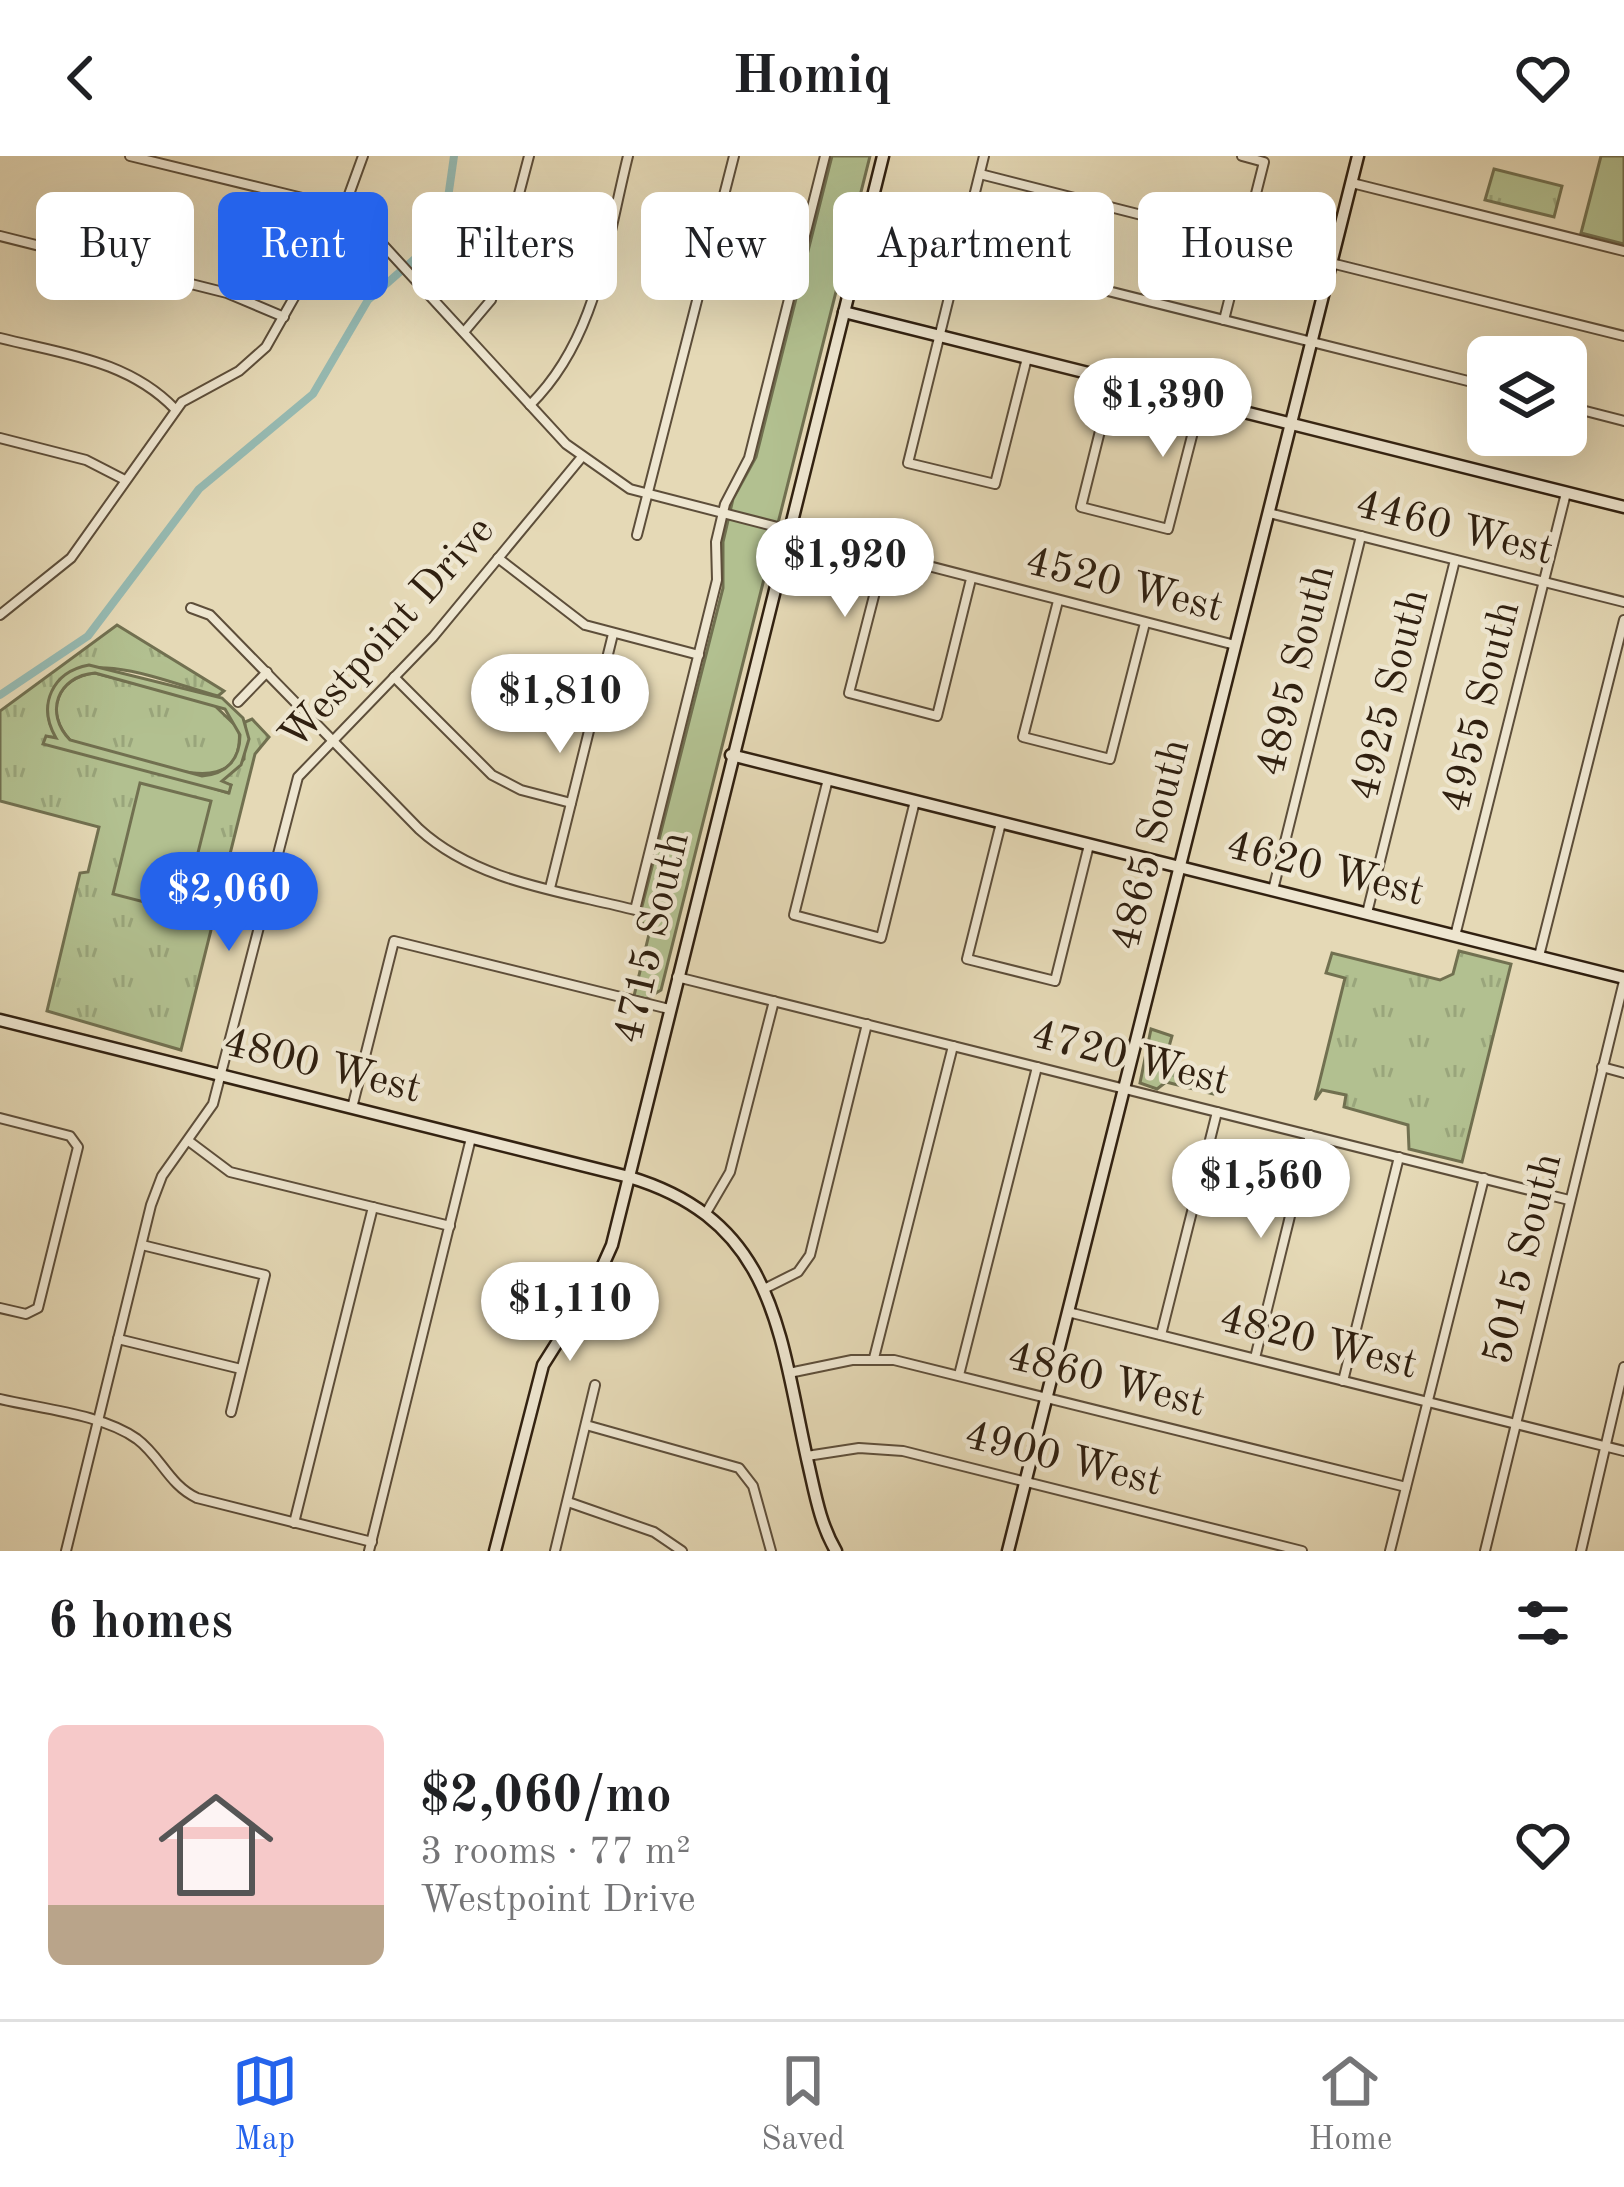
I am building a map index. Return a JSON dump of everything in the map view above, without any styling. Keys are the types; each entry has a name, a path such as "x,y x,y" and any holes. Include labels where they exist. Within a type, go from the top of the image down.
{"street":[{"path":"130,156 269,192"},
{"path":"350,192 362,156"},
{"path":"464,332 491,301 529,156"},
{"path":"530,405 564,368 585,327 628,156"},
{"path":"637,535 734,156"},
{"path":"191,608 210,615 450,853 484,871 635,910 718,580 722,517 749,458 825,156"},
{"name":"4715 South","path":"495,1551 543,1365 596,1281 629,1177 883,156"},
{"path":"976,192 984,156"},
{"path":"1242,156 1264,162 1256,192"},
{"name":"4865 South","path":"1336,244 1358,156"},
{"path":"980,174 1138,214"},
{"path":"1352,183 1624,251"},
{"path":"0,236 227,292 284,317"},
{"name":"4520 West","path":"388,249 581,458 649,497 1236,646"},
{"path":"1336,264 1624,336"},
{"path":"1114,292 1467,381"},
{"path":"0,615 71,558 175,409 254,360 293,300"},
{"path":"948,300 908,463 995,484 1028,358"},
{"path":"1224,320 1229,300"},
{"name":"4865 South","path":"1008,1551 1322,300"},
{"path":"844,312 1624,507"},
{"path":"0,338 118,368 146,382 175,409"},
{"path":"1113,380 1081,507 1168,529 1201,401"},
{"path":"1587,411 1624,421"},
{"path":"0,438 93,462 125,480"},
{"name":"Westpoint Drive","path":"65,1551 157,1187 208,1117 293,790 305,765 394,677 581,458"},
{"name":"4955 South","path":"1455,936 1566,493"},
{"name":"4460 West","path":"1269,513 1624,602"},
{"name":"4895 South","path":"1272,890 1361,536"},
{"path":"884,557 849,693 937,716 971,579"},
{"path":"498,558 572,618 614,634 699,655"},
{"name":"4925 South","path":"1367,914 1455,560"},
{"path":"1058,601 1023,737 1110,759 1145,623"},
{"path":"1539,957 1624,620"},
{"path":"550,888 614,634"},
{"path":"238,702 267,673"},
{"path":"394,677 492,775 521,790 571,802"},
{"name":"4620 West","path":"731,755 1624,980"},
{"path":"828,779 794,915 881,938 915,801"},
{"path":"1001,823 967,959 1055,981 1089,845"},
{"path":"352,1108 394,941 669,1010"},
{"name":"4720 West","path":"676,976 1569,1200"},
{"name":"5015 South","path":"1486,1551 1624,980"},
{"path":"774,1001 733,1162 706,1213 744,1251 766,1288 836,1551"},
{"name":"4800 West","path":"0,1020 629,1177 706,1213"},
{"path":"766,1288 798,1272 810,1255 867,1024"},
{"path":"874,1358 952,1046"},
{"path":"959,1376 1037,1066"},
{"path":"1602,1067 1624,1073"},
{"path":"1161,1335 1217,1112"},
{"path":"0,1118 76,1141 45,1283 33,1313 0,1308"},
{"path":"1255,1358 1310,1135"},
{"path":"0,1399 98,1423 138,1440 172,1482 192,1496 371,1547 471,1138"},
{"path":"190,1142 230,1172 450,1226"},
{"path":"1343,1381 1400,1157"},
{"path":"1390,1551 1484,1178"},
{"path":"294,1523 373,1207"},
{"path":"142,1245 265,1275 231,1412"},
{"name":"4820 West","path":"1068,1312 1624,1451"},
{"path":"118,1339 241,1370"},
{"name":"4860 West","path":"789,1372 874,1358 1406,1487"},
{"path":"1581,1551 1624,1367"},
{"path":"555,1551 595,1385"},
{"path":"586,1425 739,1468 753,1486 771,1551"},
{"name":"4900 West","path":"807,1456 889,1449 1302,1551"},
{"path":"568,1502 654,1532 682,1551"}],"green space":[{"path":"832,156 870,156 861,192 833,192 834,300 661,990 646,999 634,996 651,926 638,922 723,588 723,542 733,499 756,457 796,300 809,300 809,247"},
{"path":"1601,156 1624,156 1624,244 1581,233"},
{"path":"1494,169 1562,186 1554,217 1485,200"},
{"path":"117,625 224,691 218,696 156,677 87,668 69,674 52,693 48,712 57,739 228,793 231,785 220,782 244,759 245,722 252,719 269,737 255,754 181,1050 47,1011 80,873 88,872 99,827 0,801 0,711"},
{"path":"89,665 222,698 243,718 249,739 241,765 222,781 231,785 229,793 43,744 46,736 56,738 48,714 52,692 57,682","holes":["95,673 225,709 240,735 238,751 225,768 202,776 70,740 56,708 71,681"]},
{"path":"95,673 213,704 239,729 238,750 231,764 220,771 187,772 70,740 58,719 58,698 71,681"},
{"path":"140,783 211,801 183,912 113,894"},
{"path":"1459,951 1511,964 1462,1162 1409,1149 1408,1125 1344,1107 1346,1095 1322,1090 1315,1100 1345,978 1326,973 1332,953 1440,980 1453,974"},
{"path":"1151,1029 1172,1036 1165,1061 1153,1071 1167,1062 1216,1074 1213,1094 1166,1082 1157,1089 1140,1083"}],"waterway":[{"path":"0,695 88,636 199,489 313,394 368,300 426,249 445,219 454,156"}]}
